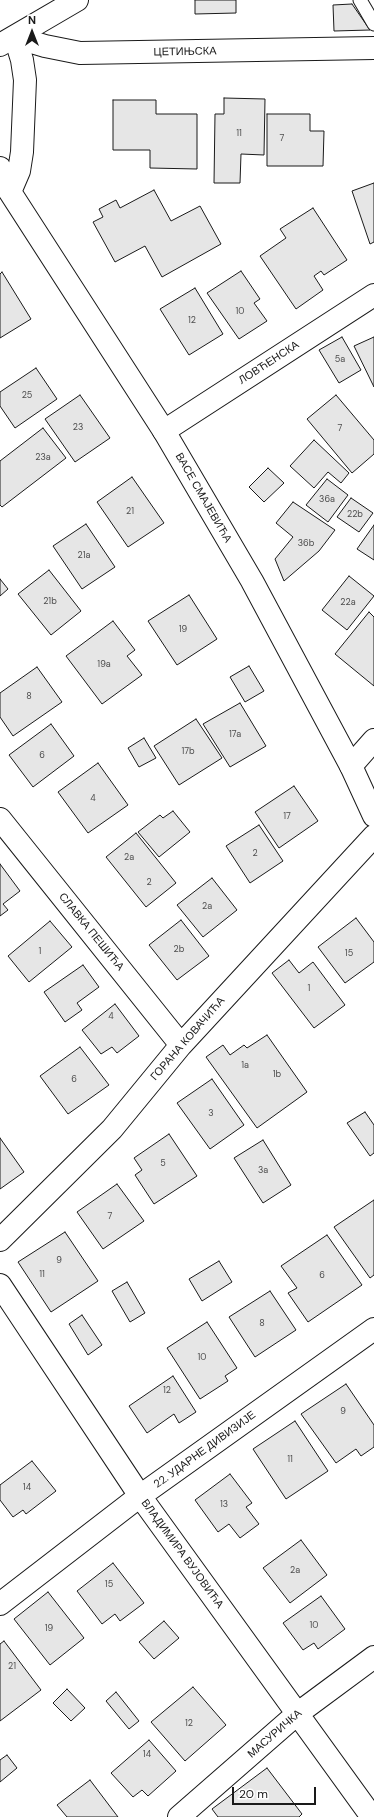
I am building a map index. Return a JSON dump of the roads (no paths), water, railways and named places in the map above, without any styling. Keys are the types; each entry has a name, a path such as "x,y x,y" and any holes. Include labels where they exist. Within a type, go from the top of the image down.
{"street":[{"path":"10,192 19,171 22,152 25,80 22,60 8,41 77,0"},
{"name":"ЦЕТИЊСКА","path":"8,41 80,53 374,48"},
{"name":"ВАСЕ СМАЈЕВИЋА","path":"0,168 10,192 164,431 252,582 351,766 374,816"},
{"name":"ЛОВЋЕНСКА","path":"164,431 374,295"},
{"path":"351,766 374,740"},
{"name":"СЛАВКА ПЕШИЋА","path":"0,819 181,1045"},
{"name":"ГОРАНА КОВАЧИЋА","path":"0,1240 112,1129 181,1045 374,836"},
{"name":"ВЛАДИМИРА ВУЈОВИЋА","path":"0,1285 140,1496 372,1817"},
{"name":"22. УДАРНЕ ДИВИЗИЈЕ","path":"0,1604 140,1496 374,1328"},
{"name":"МАСУРИЧКА","path":"179,1817 297,1714 374,1656"}],"lane":[{"path":"360,0 374,24"}]}
